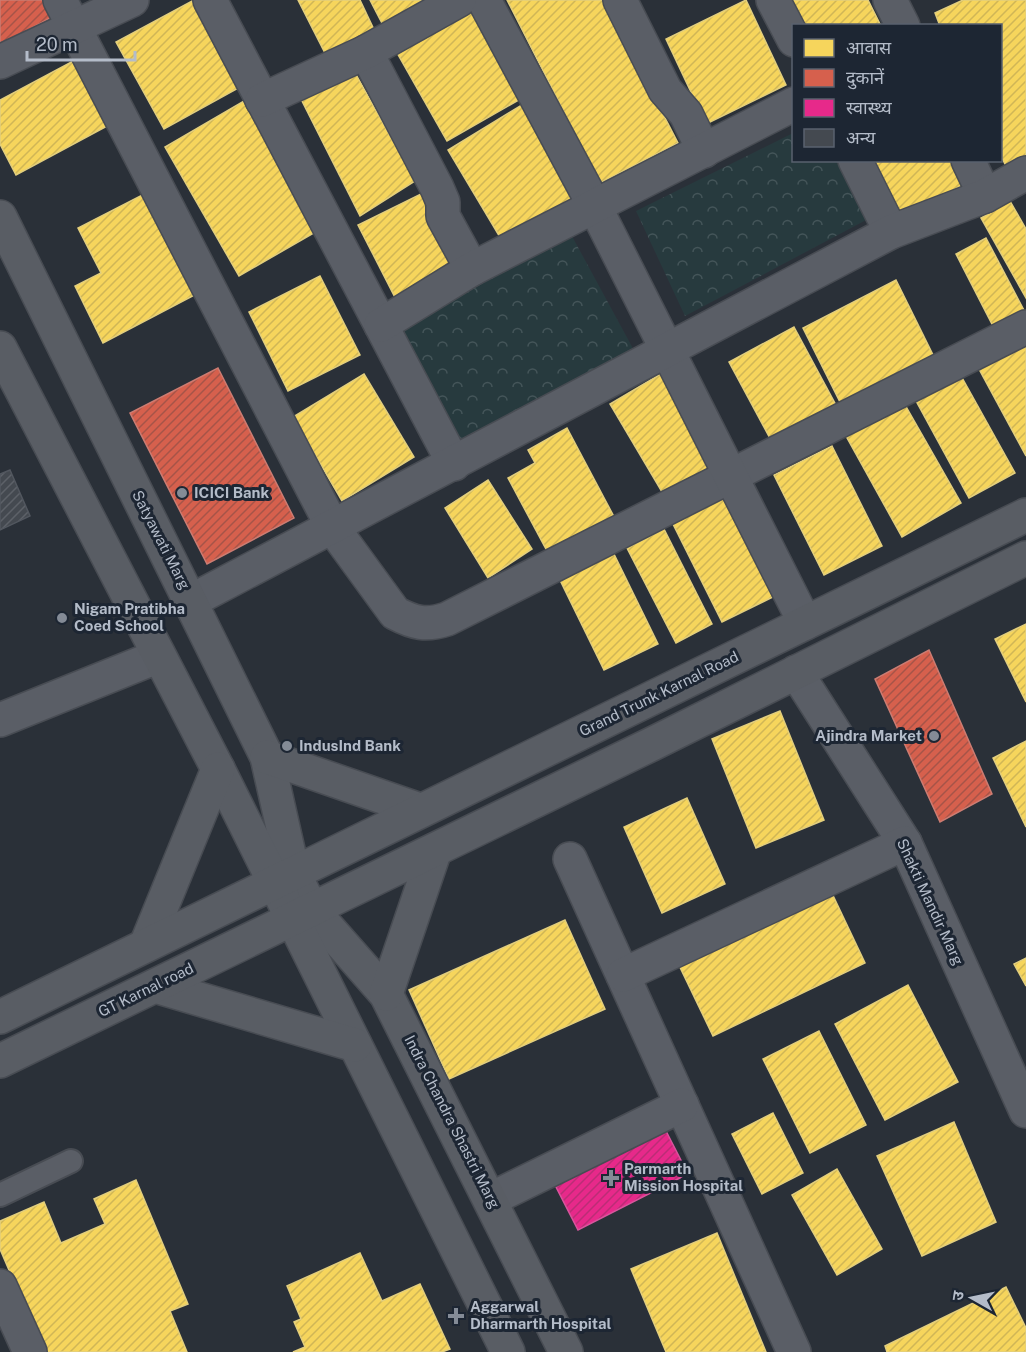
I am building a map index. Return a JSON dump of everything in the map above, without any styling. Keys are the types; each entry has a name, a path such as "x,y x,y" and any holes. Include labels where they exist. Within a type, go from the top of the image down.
{"main road":[{"name":"Satyawati Marg","path":"0,217 192,601 267,757 284,877"},
{"path":"3,360 218,769 284,877 302,914 355,1045 508,1352"},
{"name":"Grand Trunk Karnal Road","path":"284,877 1026,515"},
{"path":"302,914 1026,558"},
{"path":"267,757 420,810"},
{"path":"146,945 218,769"},
{"path":"386,994 435,850"},
{"path":"0,1017 284,877"},
{"name":"GT Karnal road","path":"0,1061 302,914"},
{"name":"Indra Chandra Shastri Marg","path":"302,914 386,994 566,1352"},
{"path":"155,986 355,1045"}],"street":[{"path":"60,0 333,528 394,613 422,624 435,623 733,477 1026,327"},
{"path":"0,62 132,0"},
{"path":"210,0 454,464"},
{"path":"262,100 366,52 459,0"},
{"path":"484,0 594,205 805,623"},
{"path":"620,0 665,90 686,114 704,151"},
{"path":"773,0 792,36"},
{"path":"890,0 902,24"},
{"path":"366,52 437,188 443,202 443,216 472,269"},
{"path":"381,325 472,269 792,105"},
{"path":"856,162 891,232"},
{"path":"969,162 985,196"},
{"path":"192,601 891,232 985,196 1026,172"},
{"path":"0,720 159,656"},
{"name":"Shakti Mandir Marg","path":"796,672 905,843 1024,1102"},
{"path":"623,975 905,843"},
{"path":"570,859 794,1352"},
{"path":"491,1200 682,1105"},
{"path":"0,1286 30,1352"}],"lane":[{"path":"0,1195 71,1161"}],"green space":[{"path":"792,133 792,162 837,162 868,219 685,316 636,211"},
{"path":"567,227 636,354 459,451 390,325"}],"building: आवास":[{"path":"194,0 242,86 164,129 116,42"},
{"path":"298,0 360,0 377,36 329,61"},
{"path":"370,0 433,0 385,29"},
{"path":"507,0 604,0 678,143 600,183"},
{"path":"746,0 786,85 706,124 666,39"},
{"path":"789,0 868,0 880,24 801,24"},
{"path":"963,0 1026,0 1026,159 1007,168 1002,158 1002,24 939,24 935,13"},
{"path":"472,7 524,97 447,141 396,51"},
{"path":"77,59 111,124 16,175 0,144 0,100"},
{"path":"353,69 415,181 360,216 299,95"},
{"path":"530,100 590,200 507,249 448,150"},
{"path":"244,101 319,230 239,276 165,147"},
{"path":"873,162 951,162 963,185 902,217"},
{"path":"156,188 208,288 103,343 75,286 101,273 78,228"},
{"path":"425,192 456,267 402,311 358,225"},
{"path":"1010,201 1026,229 1026,298 981,218"},
{"path":"986,238 1026,314 995,330 956,254"},
{"path":"320,276 360,355 288,391 249,312"},
{"path":"896,280 935,359 842,406 803,328"},
{"path":"794,327 837,407 772,442 729,362"},
{"path":"1026,344 1026,456 979,369"},
{"path":"664,372 718,466 665,497 610,404"},
{"path":"364,374 414,457 342,501 293,417"},
{"path":"960,374 1015,473 969,498 915,399"},
{"path":"904,403 961,503 902,537 846,436"},
{"path":"567,428 620,528 554,564 508,478 535,463 528,450"},
{"path":"832,446 882,546 824,575 774,475"},
{"path":"488,480 532,549 488,578 445,508"},
{"path":"729,491 779,594 722,622 671,520"},
{"path":"664,529 712,624 676,643 627,548"},
{"path":"613,552 658,644 604,670 559,578"},
{"path":"1026,624 1026,702 995,639"},
{"path":"780,711 824,820 756,848 712,739"},
{"path":"1026,741 1026,827 993,758"},
{"path":"687,798 725,884 662,913 624,827"},
{"path":"829,887 865,963 713,1036 677,961"},
{"path":"565,920 605,1009 449,1079 409,990"},
{"path":"1026,958 1026,986 1014,964"},
{"path":"908,985 958,1082 885,1120 835,1024"},
{"path":"819,1031 866,1125 810,1153 763,1059"},
{"path":"773,1113 803,1173 762,1194 732,1134"},
{"path":"954,1122 996,1222 922,1256 877,1156"},
{"path":"837,1169 882,1249 837,1275 792,1195"},
{"path":"136,1180 188,1304 170,1311 187,1352 44,1352 0,1249 0,1221 44,1202 61,1243 105,1224 94,1199"},
{"path":"717,1233 766,1352 666,1352 631,1269"},
{"path":"360,1253 382,1301 420,1284 450,1349 442,1352 293,1352 305,1347 294,1322 301,1319 287,1286"},
{"path":"1006,1287 1026,1328 1026,1352 887,1352 885,1346"}],"building: दुकानें":[{"path":"0,0 46,0 54,16 0,45"},
{"path":"218,368 294,518 207,564 130,413"},
{"name":"Ajindra Market","path":"929,650 992,794 940,822 875,679"}],"building: स्वास्थ्य":[{"path":"665,1129 688,1174 578,1230 555,1185"}],"building: अन्य":[{"path":"10,470 30,516 0,530 0,474"}],"place":[{"name":"ICICI Bank","path":"182,493"},
{"name":"Nigam Pratibha Coed School","path":"62,618"},
{"name":"Ajindra Market","path":"934,736"},
{"name":"IndusInd Bank","path":"287,746"},
{"name":"Parmarth Mission Hospital","path":"611,1178"},
{"name":"Aggarwal Dharmarth Hospital","path":"456,1316"}]}
